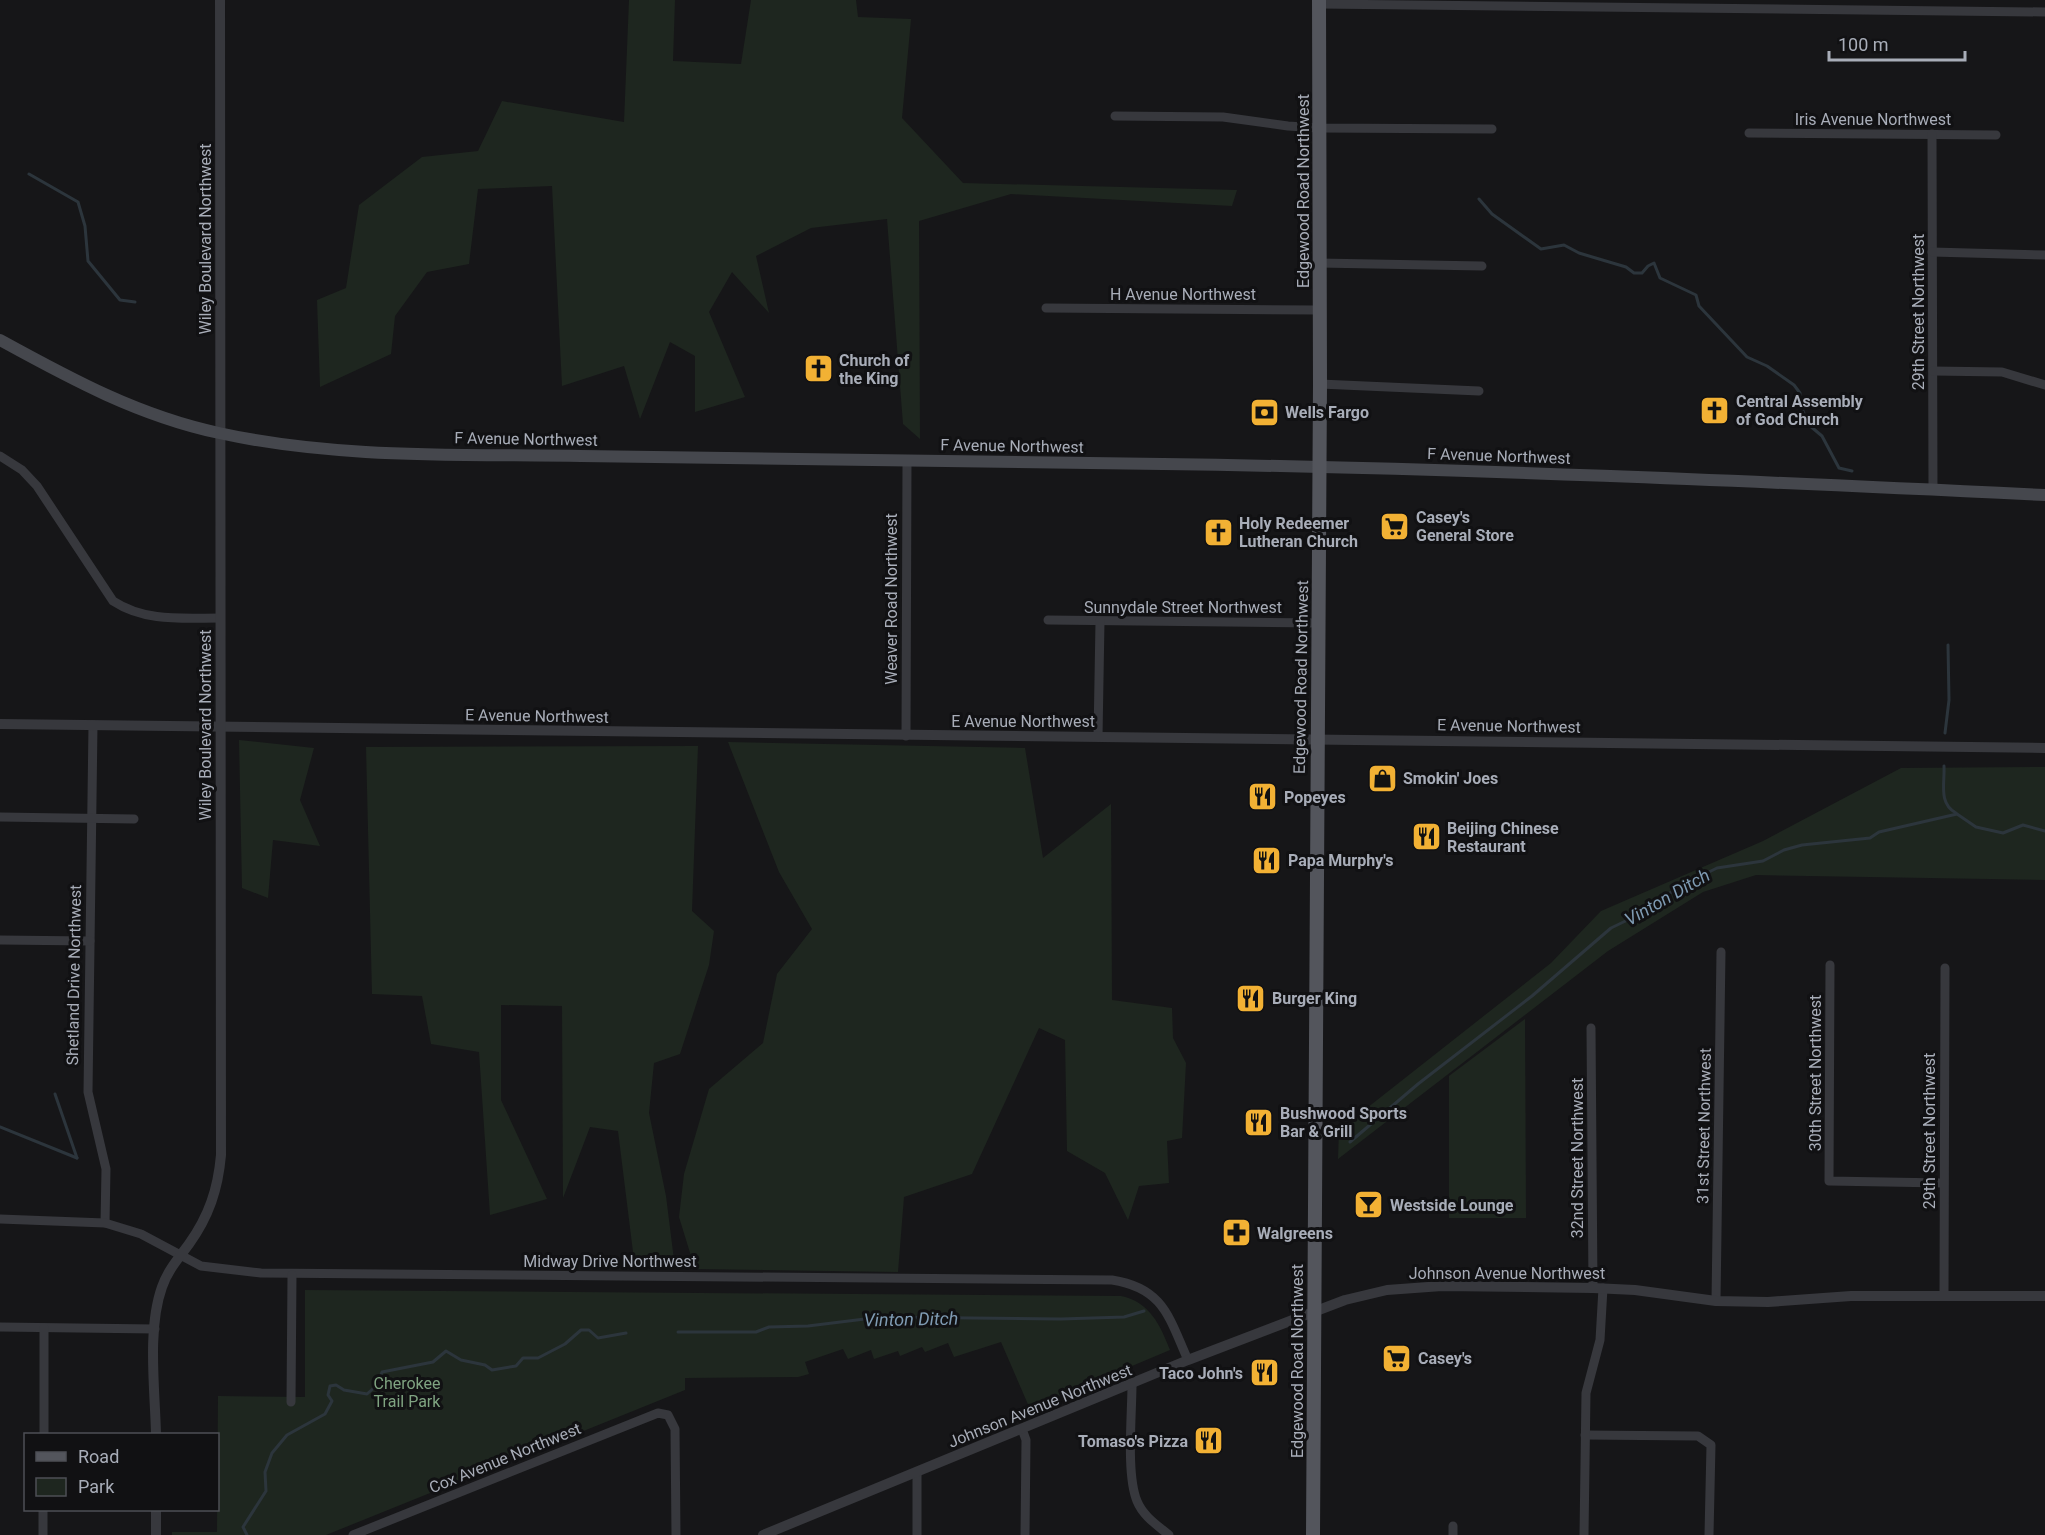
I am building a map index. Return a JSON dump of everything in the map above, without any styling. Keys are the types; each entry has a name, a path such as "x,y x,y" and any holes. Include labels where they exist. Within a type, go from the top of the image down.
{"main road":[{"name":"Edgewood Road Northwest","path":"1313,1535 1320,384 1319,2"},
{"name":"F Avenue Northwest","path":"0,340 112,399 150,414 219,433 314,448 359,451 907,462 1319,466 2045,495"}],"street":[{"name":"Wiley Boulevard Northwest","path":"156,1433 156,1307 169,1270 211,1206 218,1184 221,1155 220,0"},
{"path":"1319,2 1819,5 2045,12"},
{"path":"1115,116 1223,117 1319,128 1492,129"},
{"name":"Iris Avenue Northwest","path":"1749,133 1996,135"},
{"name":"29th Street Northwest","path":"1932,134 1933,490"},
{"path":"1932,252 2045,255"},
{"path":"1319,263 1482,266"},
{"name":"H Avenue Northwest","path":"1046,308 1319,310"},
{"path":"1933,371 2002,372 2045,385"},
{"path":"1320,384 1479,391"},
{"path":"0,456 22,470 37,486 113,601 129,612 148,617 220,618"},
{"name":"Weaver Road Northwest","path":"906,736 907,462"},
{"name":"Sunnydale Street Northwest","path":"1048,620 1318,623"},
{"path":"1098,736 1100,621"},
{"name":"E Avenue Northwest","path":"0,724 2045,748"},
{"name":"Shetland Drive Northwest","path":"93,725 88,1092 106,1169 105,1223"},
{"path":"0,817 134,819"},
{"path":"0,940 90,941"},
{"name":"31st Street Northwest","path":"1716,1300 1721,952"},
{"name":"30th Street Northwest","path":"1830,965 1829,1181 1943,1184"},
{"name":"29th Street Northwest","path":"1944,1295 1946,968"},
{"name":"32nd Street Northwest","path":"1584,1535 1586,1393 1600,1340 1591,1028"},
{"name":"Midway Drive Northwest","path":"0,1219 105,1223 141,1234 201,1266 292,1275 1112,1280 1129,1283 1145,1290 1166,1309 1188,1360"},
{"path":"291,1402 292,1275"},
{"name":"Johnson Avenue Northwest","path":"763,1535 1188,1360 1363,1295 1408,1288 1598,1288 1716,1300 1770,1302 1851,1296 2045,1296"},
{"path":"0,1327 155,1329"},
{"path":"44,1433 45,1328"},
{"path":"1132,1384 1132,1484 1138,1503 1149,1520 1169,1535"},
{"name":"Cox Avenue Northwest","path":"354,1535 658,1413 668,1415 675,1430 675,1535"},
{"path":"1022,1429 1026,1440 1025,1535"},
{"path":"1585,1435 1698,1436 1711,1444 1709,1535"},
{"path":"917,1473 917,1535"},
{"path":"43,1511 43,1535"},
{"path":"156,1511 156,1535"}],"green space":[{"path":"629,0 675,0 673,61 741,64 751,0 856,0 858,17 911,19 902,118 963,183 1237,190 1232,206 1011,194 919,221 920,439 903,424 887,219 811,228 756,256 769,313 732,272 709,312 745,397 695,412 695,356 670,342 640,419 624,366 562,386 552,186 478,189 469,264 427,272 395,316 391,354 320,387 317,300 346,288 359,205 422,157 478,151 502,101 624,122"},
{"path":"239,740 314,748 300,800 320,846 273,840 268,898 242,888"},
{"path":"728,742 1025,748 1043,858 1111,804 1112,1000 1172,1008 1173,1038 1186,1063 1182,1138 1167,1141 1169,1183 1139,1186 1128,1220 1105,1173 1067,1151 1065,1040 1039,1028 972,1174 904,1197 898,1272 695,1269 679,1217 684,1174 709,1089 763,1043 777,974 812,929 779,872"},
{"path":"698,746 692,911 714,931 709,965 680,1054 654,1063 649,1113 666,1196 675,1268 634,1260 618,1131 590,1127 563,1198 562,1006 501,1005 501,1100 547,1199 490,1215 479,1052 431,1044 422,996 372,994 366,747"},
{"path":"2045,767 2045,880 1756,875 1703,892 1608,951 1338,1159 1339,1130 1551,963 1601,911 1763,841 1901,768"},
{"path":"1525,1019 1526,1218 1449,1218 1449,1076"},
{"name":"Cherokee Trail Park","path":"305,1290 1121,1296 1147,1309 1158,1324 1170,1350 1030,1409 1001,1342 954,1357 948,1343 925,1352 922,1347 900,1356 898,1351 874,1359 871,1350 848,1359 843,1349 805,1362 809,1374 798,1377 685,1378 685,1390 326,1535 172,1535 172,1532 217,1532 217,1511 219,1511 218,1396 305,1397"}],"waterway":[{"path":"29,174 78,202 85,226 88,261 120,300 135,302"},
{"path":"1479,199 1492,214 1541,249 1564,245 1579,253 1626,267 1634,273 1642,273 1654,263 1660,278 1696,295 1699,306 1747,357 1767,366 1794,385 1800,393 1800,404 1809,425 1822,436 1839,468 1852,471"},
{"path":"1945,733 1949,700 1948,645"},
{"path":"1944,766 1945,798 1950,809 1956,813"},
{"name":"Vinton Ditch","path":"1350,1142 1418,1084 1532,996 1611,928 1642,913 1677,888 1717,868 1763,861 1784,850 1802,845 1870,838 1879,832 1957,814 1976,827 2003,833 2023,825 2045,831"},
{"path":"55,1094 77,1158"},
{"path":"0,1127 77,1158"},
{"name":"Vinton Ditch","path":"678,1332 756,1332 769,1327 808,1326 881,1317 1061,1319 1124,1317 1144,1311"},
{"name":"Vinton Ditch","path":"247,1535 243,1527 266,1491 265,1472 272,1453 287,1435 325,1414 332,1401 328,1395 330,1386 336,1385 344,1390 367,1394 377,1385 382,1372 433,1362 446,1351 461,1360 485,1365 492,1370 516,1366 523,1358 538,1358 565,1344 581,1330 589,1330 598,1338 626,1333"}],"place":[{"name":"Church of the King","path":"818,369"},
{"name":"Central Assembly of God Church","path":"1715,410"},
{"name":"Wells Fargo","path":"1264,412"},
{"name":"Casey's General Store","path":"1395,526"},
{"name":"Holy Redeemer Lutheran Church","path":"1218,532"},
{"name":"Smokin' Joes","path":"1382,778"},
{"name":"Popeyes","path":"1263,797"},
{"name":"Beijing Chinese Restaurant","path":"1426,837"},
{"name":"Papa Murphy's","path":"1267,860"},
{"name":"Burger King","path":"1251,998"},
{"name":"Bushwood Sports Bar & Grill","path":"1259,1122"},
{"name":"Westside Lounge","path":"1369,1205"},
{"name":"Walgreens","path":"1236,1233"},
{"name":"Casey's","path":"1397,1358"},
{"name":"Taco John's","path":"1264,1373"},
{"name":"Tomaso's Pizza","path":"1209,1441"}]}
